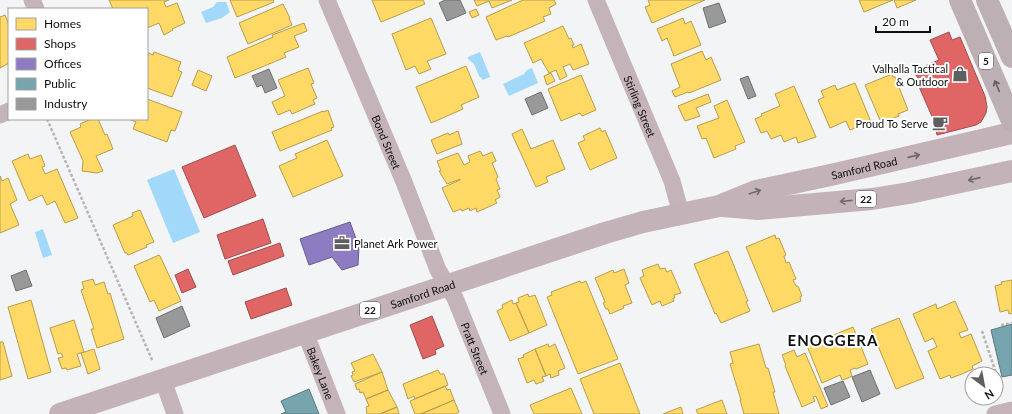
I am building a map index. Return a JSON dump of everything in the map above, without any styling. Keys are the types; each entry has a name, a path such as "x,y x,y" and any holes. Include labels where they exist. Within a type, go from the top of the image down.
{"highway":[{"name":"5","path":"960,0 1012,122"},
{"name":"5","path":"987,0 1012,57"}],"main road":[{"name":"Samford Road","path":"60,414 158,371 305,332 605,233 719,206 756,191 1012,133"},
{"name":"Samford Road","path":"719,206 758,209 872,199 909,193 1012,171"}],"street":[{"name":"Bond Street","path":"327,0 406,189 438,270 446,285"},
{"name":"Stirling Street","path":"596,0 672,180 681,214"},
{"name":"Pratt Street","path":"446,285 456,302 502,414"},
{"name":"Bakey Lane","path":"305,332 337,414"},
{"path":"158,371 175,414"},
{"path":"995,414 1012,410"}],"path":[{"path":"47,120 158,371"},
{"path":"1002,325 1012,323"},
{"path":"982,331 994,366"}],"water":[{"path":"217,2 226,2 230,12 222,18 206,23 201,12 213,7"},
{"path":"480,52 490,76 483,80 479,76 474,64 468,59 468,57"},
{"path":"532,68 538,83 509,96 503,84 524,74 527,70"},
{"path":"174,169 200,232 173,243 147,180"},
{"path":"43,229 52,255 43,258 35,232"}],"building: Homes":[{"path":"109,0 169,0 164,2 166,7 177,3 185,23 172,29 173,30 164,35 159,23 148,28 148,8 113,8"},
{"path":"230,0 273,0 274,2 237,17"},
{"path":"372,0 423,0 425,4 381,22"},
{"path":"474,0 512,0 492,8 489,1 477,6"},
{"path":"523,0 554,0 556,4 549,8 551,14 543,17 545,21 508,37 507,36 496,40 486,17"},
{"path":"648,0 705,0 652,23 645,7 650,5"},
{"path":"859,0 893,0 864,12"},
{"path":"894,0 916,0 897,8"},
{"path":"283,4 292,25 248,44 239,23"},
{"path":"476,9 479,15 472,18 469,12"},
{"path":"5,15 8,22 8,64 0,68 0,17"},
{"path":"431,18 446,54 427,61 431,69 419,74 415,66 406,70 392,34"},
{"path":"683,18 685,24 691,21 701,45 674,56 667,38 662,41 657,29"},
{"path":"304,23 307,31 294,36 299,47 284,53 286,57 235,78 227,57 273,37 272,35"},
{"path":"563,26 569,39 571,38 574,45 572,45 573,48 581,44 589,64 573,70 570,64 563,67 567,76 560,80 556,70 549,73 541,59 533,63 524,43"},
{"path":"702,51 706,60 711,57 721,80 675,97 672,91 680,87 671,64"},
{"path":"154,52 181,62 178,70 182,72 172,97 148,88 148,56 149,53 153,55"},
{"path":"466,66 479,97 461,105 463,109 431,123 416,87"},
{"path":"308,68 314,83 311,84 317,98 313,100 315,104 292,114 290,110 278,115 272,102 285,96 278,80"},
{"path":"198,70 212,76 206,91 192,85"},
{"path":"551,73 555,81 547,85 544,76"},
{"path":"892,74 893,77 895,77 908,110 898,114 899,116 883,122 882,119 880,120 865,85"},
{"path":"581,75 596,110 582,116 580,113 561,121 548,89"},
{"path":"855,83 871,122 850,130 846,121 830,128 818,100 824,97 821,91 835,85 837,90"},
{"path":"794,86 816,137 798,143 796,137 784,142 781,135 771,139 767,131 761,133 755,119 762,116 761,114 780,106 775,94"},
{"path":"708,94 711,102 696,108 700,116 685,121 678,106"},
{"path":"148,99 182,112 175,131 171,130 167,142 133,129 136,122 131,120 148,120"},
{"path":"727,100 745,142 735,146 736,149 714,158 706,138 702,139 697,126 719,118 714,106"},
{"path":"328,110 334,127 331,128 332,130 280,151 272,132"},
{"path":"89,120 98,120 105,135 107,134 113,149 96,156 103,171 97,173 82,171 83,161 70,132 81,127 80,124"},
{"path":"600,128 602,132 605,130 617,158 590,170 578,143 585,140 583,136"},
{"path":"522,129 531,149 553,140 565,169 546,177 548,182 536,187 512,134"},
{"path":"458,131 462,144 437,154 431,140 448,133 449,135"},
{"path":"327,140 343,176 293,197 279,166 297,158 295,154"},
{"path":"480,151 483,156 492,152 496,161 492,163 498,177 496,179 500,189 497,190 500,197 495,200 497,203 477,212 476,208 470,211 469,208 462,211 461,209 453,212 442,188 460,179 447,184 439,171 441,171 437,161 458,153 464,165 470,162 468,156"},
{"path":"28,154 30,159 41,155 45,166 42,167 45,174 57,169 78,218 65,223 55,201 47,205 42,195 29,201 12,161"},
{"path":"0,176 2,181 8,178 17,200 10,204 19,225 0,233"},
{"path":"140,210 154,242 146,245 147,247 128,255 125,253 113,225 133,216 132,213"},
{"path":"775,235 776,239 779,238 786,255 784,256 786,263 789,262 796,279 793,280 796,286 798,286 802,296 800,297 801,301 773,312 746,247"},
{"path":"728,251 748,301 746,302 750,311 721,323 716,313 715,314 694,264"},
{"path":"159,255 181,301 159,311 154,300 150,302 134,266"},
{"path":"658,264 660,269 665,268 667,272 671,270 681,293 674,295 674,301 662,306 660,301 652,305 640,278 644,276 642,270"},
{"path":"624,269 629,283 625,285 632,303 623,306 624,308 610,314 603,303 605,302 595,278 613,270 614,273"},
{"path":"93,279 95,285 104,282 108,294 110,293 124,339 97,348 91,329 94,329 81,290 84,289 82,282"},
{"path":"1012,280 1012,313 1009,314 1008,310 1000,312 995,286 1002,284 1001,282"},
{"path":"580,281 581,283 586,281 618,359 578,374 547,297 552,295 551,292"},
{"path":"528,294 529,297 535,295 547,325 529,333 516,303 519,302 518,298"},
{"path":"31,300 51,372 28,379 8,307"},
{"path":"512,300 513,304 516,303 529,333 510,341 497,311 503,308 502,305"},
{"path":"955,301 968,330 959,333 961,338 971,334 982,361 972,366 964,366 964,373 951,378 950,375 940,379 928,351 937,347 933,338 925,342 913,314 936,304 937,309"},
{"path":"899,318 924,378 896,389 871,329"},
{"path":"74,320 84,352 77,354 81,366 67,370 66,368 62,369 58,358 63,357 61,353 58,354 50,328"},
{"path":"853,327 868,364 850,370 852,376 848,378 842,380 840,375 822,383 807,346"},
{"path":"0,342 3,342 12,376 0,380"},
{"path":"548,344 549,347 555,344 565,368 558,371 559,375 551,378 550,374 546,376 535,349"},
{"path":"759,344 775,392 773,392 779,414 744,414 740,400 730,364 733,363 730,352"},
{"path":"94,349 100,369 88,374 81,353"},
{"path":"535,349 546,376 542,377 544,381 536,384 534,380 527,383 518,359 524,357 523,355"},
{"path":"794,350 797,357 805,353 828,406 821,409 816,396 813,397 815,401 802,407 782,355"},
{"path":"373,354 382,372 354,382 351,376 353,375 352,372 355,371 351,363"},
{"path":"620,363 640,414 594,414 580,379"},
{"path":"438,370 440,374 444,374 448,385 415,399 414,396 408,399 403,384"},
{"path":"382,372 388,390 366,399 363,392 360,393 359,389 357,390 355,384"},
{"path":"445,386 447,390 450,389 454,400 421,414 415,414 410,401"},
{"path":"571,388 582,414 534,414 530,405"},
{"path":"388,390 397,407 380,414 367,414 366,407 369,406 366,399"},
{"path":"454,400 459,412 456,414 421,414"},
{"path":"722,400 727,414 698,414 696,410"},
{"path":"397,407 399,414 380,414"},
{"path":"681,407 683,414 663,414"}],"building: Shops":[{"path":"949,32 952,40 960,37 985,96 987,107 986,113 981,122 976,125 937,135 934,121 920,89 918,78 913,71 939,60 930,40"},
{"path":"235,145 256,196 204,218 182,167"},
{"path":"263,219 271,243 225,259 217,235"},
{"path":"280,243 284,256 233,275 228,261"},
{"path":"188,269 196,287 182,293 175,275"},
{"path":"286,288 292,305 251,319 245,302"},
{"path":"432,316 444,346 435,350 436,354 423,359 410,325"}],"building: Offices":[{"path":"350,222 359,247 358,265 342,270 332,257 309,265 300,239"}],"building: Public":[{"path":"1012,324 1012,375 1004,377 1004,366 999,366 991,330"},
{"path":"309,389 319,414 281,414 286,412 281,401"}],"building: Industry":[{"path":"445,0 460,0 466,13 447,21 439,3"},
{"path":"719,3 726,22 709,28 703,8"},
{"path":"269,69 277,88 265,93 262,85 257,87 252,76"},
{"path":"748,76 756,96 748,99 740,79"},
{"path":"541,92 548,108 532,115 525,99"},
{"path":"26,270 32,286 16,291 11,276"},
{"path":"182,306 190,326 164,338 156,318"},
{"path":"870,370 880,394 862,402 852,377"},
{"path":"843,381 850,397 831,405 824,388"}],"place":[{"name":"Valhalla Tactical & Outdoor","path":"960,74"},
{"name":"Proud To Serve","path":"940,123"},
{"name":"Planet Ark Power","path":"342,243"}],"district":[{"name":"ENOGGERA","path":"833,340"}]}
